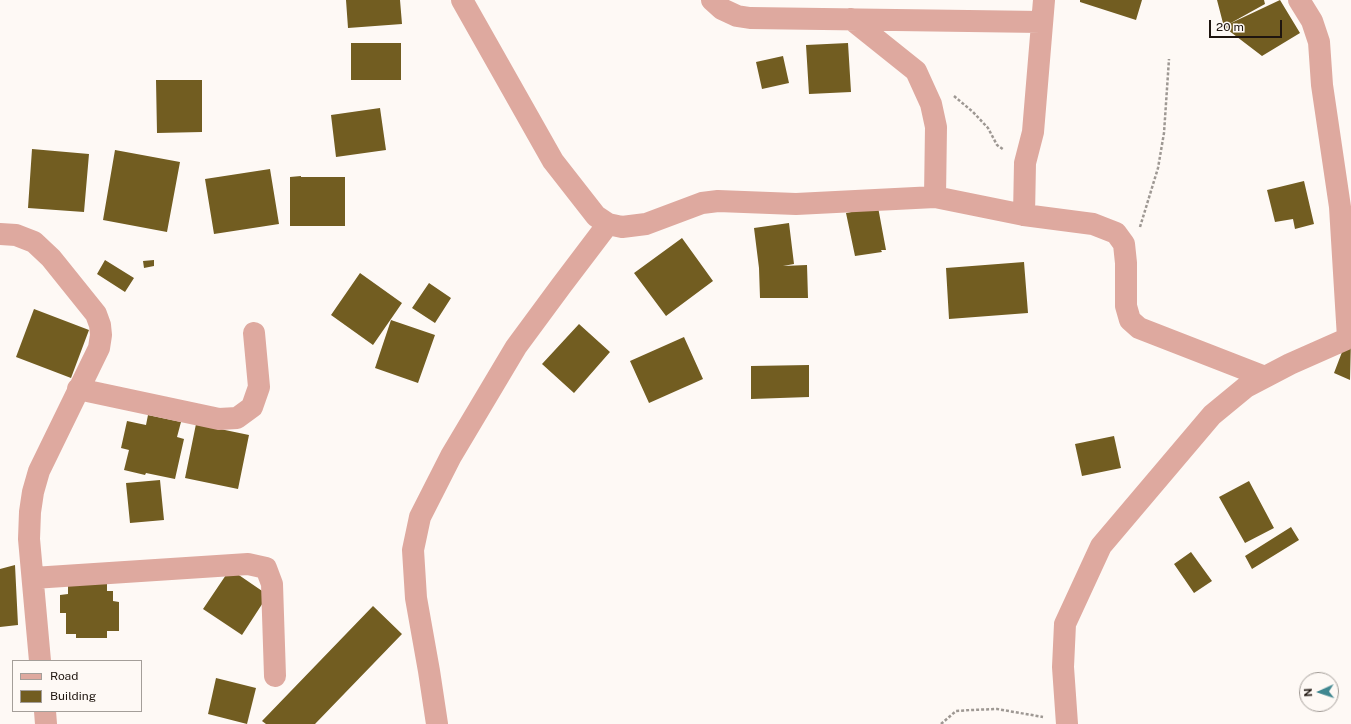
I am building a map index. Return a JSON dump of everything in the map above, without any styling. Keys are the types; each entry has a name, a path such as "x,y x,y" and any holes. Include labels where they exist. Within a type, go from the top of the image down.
{"street":[{"path":"462,0 553,161 596,216 608,224 622,227 646,224 702,203 718,201 796,204 934,197 1024,215 1093,224 1116,233 1124,244 1126,263 1126,306 1130,320 1139,328 1265,377"},
{"path":"712,0 722,9 740,8 750,18 1041,22"},
{"path":"1024,215 1025,163 1033,132 1044,0"},
{"path":"1067,722 1063,667 1065,624 1101,546 1212,415 1246,387 1350,337 1340,207 1322,85 1319,42 1312,21 1299,0"},
{"path":"851,19 916,71 931,104 936,127 934,197"},
{"path":"437,724 430,671 416,598 413,550 420,517 452,456 516,347 608,224"},
{"path":"0,234 16,235 34,242 51,258 96,314 100,324 101,335 99,348 44,459 39,471 30,512 29,539 40,660"},
{"path":"78,389 219,418 237,418 252,407 259,387 254,333"},
{"path":"33,578 248,564 266,568 272,584 275,676"},
{"path":"45,712 46,724"}],"path":[{"path":"1124,244 1133,238 1140,228 1158,168 1164,133 1169,59"},
{"path":"952,95 978,117 988,128 997,145 1025,163"},
{"path":"941,724 956,711 998,709 1067,722"}],"building":[{"path":"346,0 400,0 402,24 348,28"},
{"path":"1080,0 1142,0 1136,20 1080,2"},
{"path":"1217,0 1264,0 1265,4 1229,24 1280,0 1300,33 1262,56 1224,27"},
{"path":"351,43 401,43 401,80 351,80"},
{"path":"848,43 851,92 809,94 806,45"},
{"path":"783,56 789,83 762,89 756,62"},
{"path":"156,80 202,80 202,132 157,133"},
{"path":"380,108 386,150 336,157 331,115"},
{"path":"32,149 89,154 84,212 28,208"},
{"path":"115,150 180,162 167,232 103,220"},
{"path":"270,169 279,224 214,234 205,179"},
{"path":"290,177 345,177 345,226 290,226"},
{"path":"1304,181 1314,224 1295,229 1293,219 1275,222 1267,190"},
{"path":"878,207 886,250 881,250 882,252 855,256 846,213"},
{"path":"789,223 794,264 783,266 807,265 808,298 760,298 759,268 754,228"},
{"path":"682,238 713,281 666,316 634,273"},
{"path":"105,260 134,278 125,292 97,274"},
{"path":"154,260 154,266 144,268 143,261"},
{"path":"1024,262 1028,313 949,319 946,268"},
{"path":"360,273 402,303 373,345 331,315"},
{"path":"429,283 451,298 435,323 412,308"},
{"path":"34,309 89,330 71,378 16,357"},
{"path":"391,320 435,335 418,383 375,368"},
{"path":"579,324 610,352 574,393 542,364"},
{"path":"684,337 703,379 649,403 630,361"},
{"path":"1347,339 1351,340 1350,380 1334,373"},
{"path":"809,365 809,397 751,399 751,366"},
{"path":"148,415 181,422 177,437 184,439 175,479 146,473 145,475 124,470 129,450 121,448 127,421 146,425"},
{"path":"196,424 249,435 238,489 185,478"},
{"path":"1114,436 1121,468 1082,476 1075,444"},
{"path":"160,480 164,520 130,523 126,483"},
{"path":"1249,481 1274,528 1245,543 1219,497"},
{"path":"1291,527 1299,540 1252,569 1245,556"},
{"path":"1191,552 1212,581 1194,593 1174,564"},
{"path":"15,565 18,625 0,627 0,569"},
{"path":"230,569 268,595 242,635 203,609"},
{"path":"68,581 107,581 107,591 113,591 113,601 119,602 119,631 107,631 107,638 76,638 76,634 66,634 66,613 60,613 60,595 68,594"},
{"path":"373,606 402,634 315,724 266,724 262,721"},
{"path":"216,678 256,688 247,724 208,714"}]}
